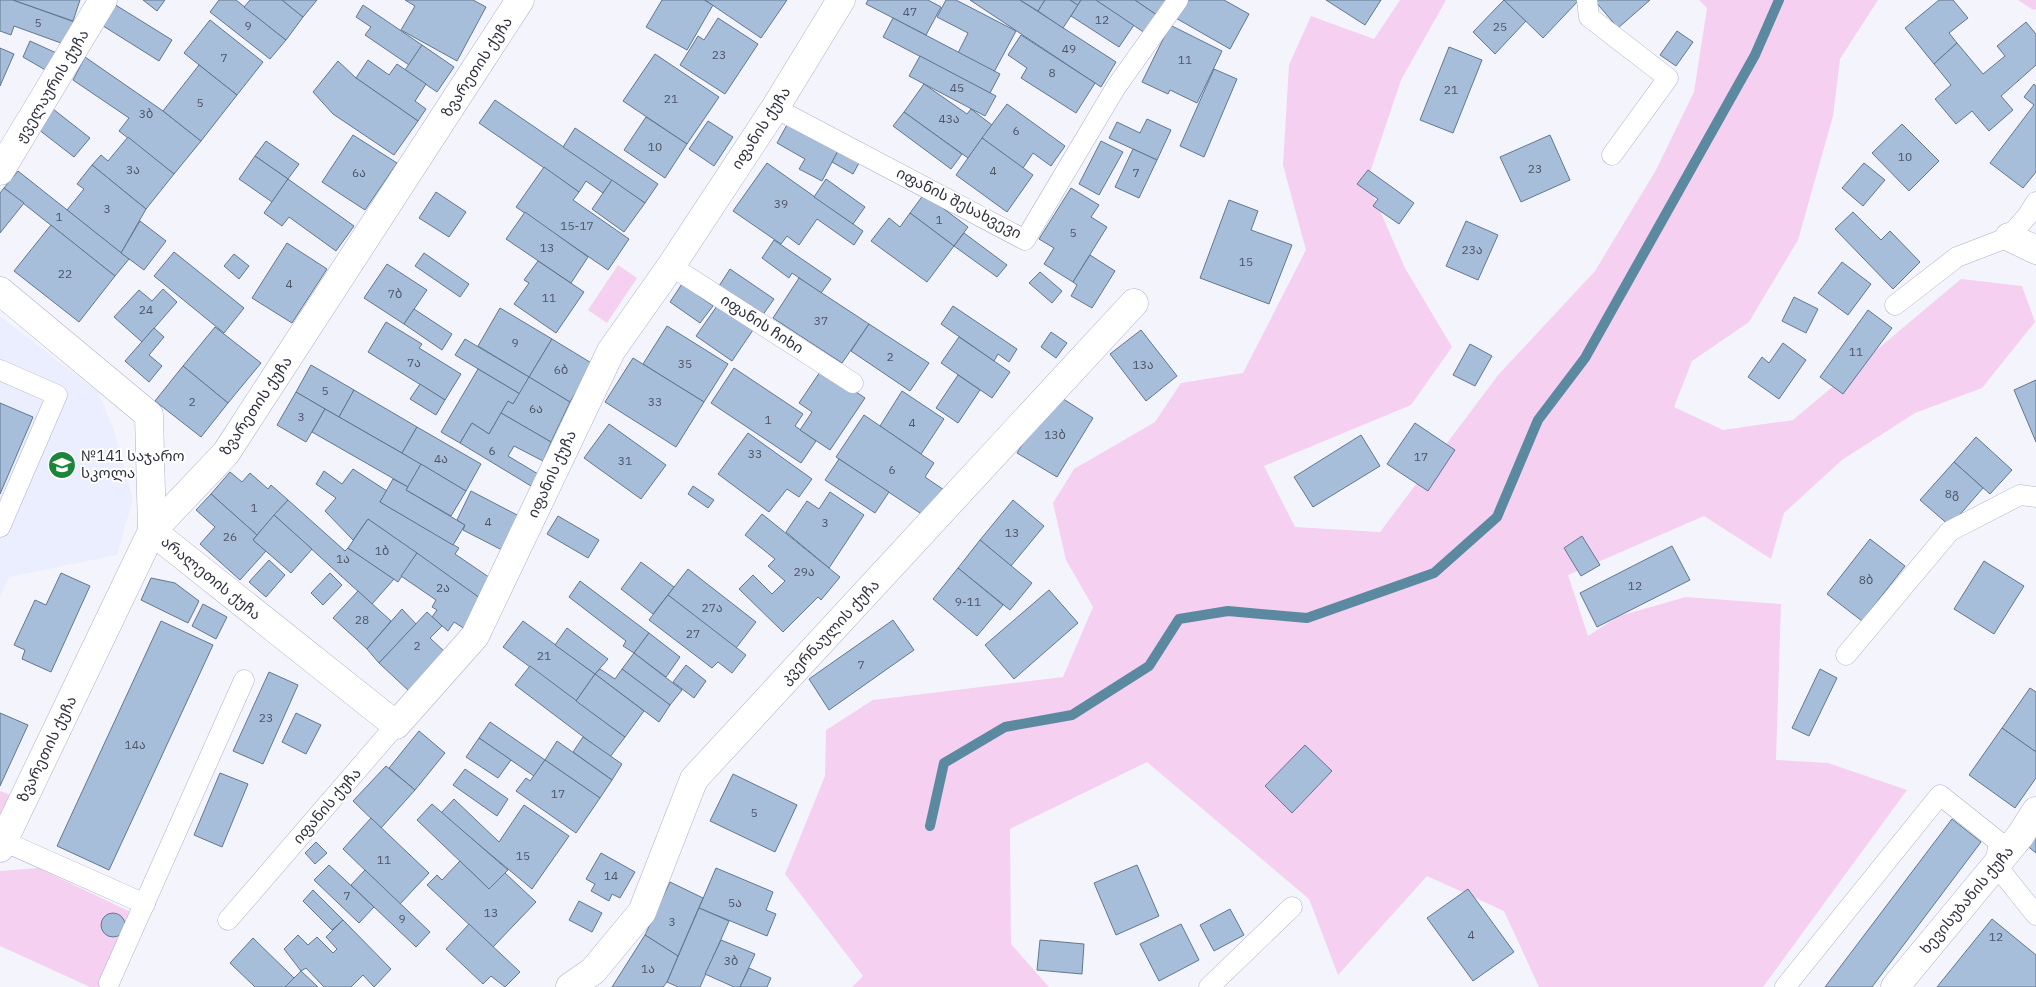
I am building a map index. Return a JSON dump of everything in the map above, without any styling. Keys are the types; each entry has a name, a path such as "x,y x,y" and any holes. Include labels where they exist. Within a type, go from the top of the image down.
{"street":[{"name":"ჟველაურის ქუჩა","path":"0,171 103,0"},
{"name":"ზვარეთის ქუჩა","path":"2,845 152,531 226,453 520,0"},
{"name":"იფანის ქუჩა","path":"396,726 475,636 610,351 671,266 775,108 842,0"},
{"path":"2009,237 2036,250"},
{"name":"არალეთის ქუჩა","path":"0,291 149,415 152,531 396,726"},
{"name":"კვერნაულის ქუჩა","path":"570,987 593,971 642,912 694,779 1134,303"},
{"name":"ხევისუბანის ქუჩა","path":"1895,987 2020,836 2036,811"}],"lane":[{"name":"იფანის შესახვევი","path":"775,108 1025,240 1116,87 1178,0"},
{"path":"1587,0 1589,17 1668,78 1612,155"},
{"path":"1895,305 1958,257 2009,237 2028,215 2036,202"},
{"name":"იფანის ჩიხი","path":"671,266 853,383"},
{"path":"0,370 57,395 0,527"},
{"path":"1846,655 1950,530 2020,495 2036,497"},
{"path":"109,983 244,680"},
{"name":"იფანის ქუჩა","path":"228,920 396,726"},
{"path":"1785,987 1940,795 1999,842 1995,864 2017,894 2036,915"},
{"path":"2,845 145,904"},
{"path":"1209,987 1292,907"}],"shaded area":[{"path":"1400,0 1446,0 1401,80 1367,181 1405,268 1452,347 1411,405 1264,466 1295,527 1380,532 1499,374 1595,271 1656,170 1694,92 1707,8 1699,0 1878,0 1840,59 1833,116 1798,240 1749,322 1692,361 1674,407 1723,430 1793,420 1961,279 2022,286 2035,322 1982,388 1915,413 1842,460 1784,513 1771,559 1704,516 1568,575 1588,636 1619,616 1686,597 1781,604 1776,760 1828,763 1907,790 1763,987 1539,987 1504,911 1427,876 1338,975 1309,899 1147,762 1010,829 1011,944 1049,987 852,987 863,976 785,874 825,776 826,730 873,700 1063,677 1093,607 1066,560 1053,503 1074,469 1155,422 1181,383 1243,373 1306,250 1283,165 1289,65 1311,16 1374,39"},
{"path":"2018,0 2036,0 2036,9 2033,10"},
{"path":"618,265 637,278 607,323 588,310"},
{"name":"№141 საჯარო სკოლა","path":"0,316 98,392 114,430 133,499 117,555 9,577 0,598"},
{"path":"0,791 10,795 0,816"},
{"path":"38,868 133,913 99,987 90,987 0,946 0,871"}],"building":[{"path":"0,0 13,0 80,24 72,47 14,26 11,35 0,31"},
{"path":"13,0 80,0 73,21"},
{"path":"143,0 165,0 157,11"},
{"path":"219,0 236,0 286,40 270,59 210,12"},
{"path":"250,0 282,0 303,17 286,40 244,7"},
{"path":"282,0 317,0 303,17"},
{"path":"405,0 473,0 486,7 457,61 401,30 415,6"},
{"path":"662,0 704,0 713,5 687,50 646,27"},
{"path":"705,0 787,0 761,38"},
{"path":"868,0 928,0 941,7 926,35 866,4"},
{"path":"946,0 956,0 1016,31 994,72 958,53 968,33 937,17"},
{"path":"970,0 1020,0 1116,62 1101,87"},
{"path":"1020,0 1045,0 1038,11"},
{"path":"1045,0 1070,0 1078,5 1063,28 1038,11"},
{"path":"1070,0 1081,0 1078,5"},
{"path":"1081,0 1096,0 1134,25 1119,47 1071,16"},
{"path":"1096,0 1135,0 1157,15 1145,33"},
{"path":"1135,0 1167,0 1157,15"},
{"path":"1183,0 1224,0 1249,14 1230,49 1174,17"},
{"path":"1326,0 1381,0 1365,25"},
{"path":"1504,0 1526,21 1495,54 1473,32"},
{"path":"1504,0 1579,0 1543,38"},
{"path":"1594,0 1650,0 1618,28"},
{"path":"1939,0 1953,0 1968,18 1949,33 1957,43 1934,64 1905,28"},
{"path":"114,4 172,40 159,61 100,24"},
{"path":"363,5 422,45 409,65 365,35 371,27 356,17"},
{"path":"718,18 758,44 725,94 680,65 698,36 704,40"},
{"path":"893,18 1000,74 990,93 883,37"},
{"path":"210,20 263,62 237,95 184,53"},
{"path":"2026,22 2036,34 2036,65 2001,96 2013,110 1989,131 1972,111 1956,124 1935,99 1951,85 1934,64 1957,43 1983,74 2005,56 1997,46"},
{"path":"1170,25 1222,51 1197,103 1170,90 1168,94 1142,82"},
{"path":"1677,31 1693,42 1676,66 1660,55"},
{"path":"1021,35 1095,83 1076,113 1021,78 1027,68 1008,55"},
{"path":"30,41 63,56 54,75 23,57"},
{"path":"422,45 454,67 437,92 405,70"},
{"path":"1449,47 1482,60 1453,133 1420,120"},
{"path":"0,48 14,54 0,86"},
{"path":"655,54 719,97 687,144 623,101"},
{"path":"920,56 996,96 985,116 909,76"},
{"path":"85,57 163,111 201,141 174,174 119,131 129,118 73,80"},
{"path":"368,60 389,75 397,64 426,84 415,101 426,109 418,121 356,78"},
{"path":"338,61 356,78 418,121 394,155 333,114 313,92"},
{"path":"199,65 237,95 201,141 163,111"},
{"path":"1214,69 1237,79 1204,157 1180,146"},
{"path":"924,84 967,114 971,109 992,125 968,158 904,112"},
{"path":"2034,84 2036,86 2036,172 2023,188 1990,163 2034,105 2024,97"},
{"path":"495,100 612,180 603,193 586,181 579,192 479,123"},
{"path":"1007,104 1065,146 1051,166 1033,153 1023,168 982,138"},
{"path":"53,109 90,138 74,157 38,129"},
{"path":"904,112 962,154 951,169 893,126"},
{"path":"646,117 687,144 665,178 624,150"},
{"path":"1147,119 1171,130 1157,160 1109,138 1117,122 1140,133"},
{"path":"708,121 733,137 714,166 689,149"},
{"path":"788,123 838,151 822,181 799,169 805,159 777,143"},
{"path":"1902,124 1939,161 1909,191 1872,153"},
{"path":"575,128 658,184 645,203 563,147"},
{"path":"353,135 397,163 365,210 322,182"},
{"path":"1550,135 1570,180 1521,202 1500,157"},
{"path":"128,137 174,174 146,209 92,165 101,155 108,161"},
{"path":"982,138 1033,175 1007,212 956,175"},
{"path":"266,141 299,164 288,179 255,156"},
{"path":"1101,141 1123,152 1099,195 1079,184"},
{"path":"1133,149 1157,160 1139,198 1115,187"},
{"path":"838,151 859,163 853,174 832,162"},
{"path":"255,156 288,179 272,202 239,179"},
{"path":"767,163 863,231 854,245 817,219 799,245 787,236 781,244 733,211"},
{"path":"1864,163 1885,180 1863,206 1842,188"},
{"path":"92,165 146,209 121,253 67,210 84,189 77,184"},
{"path":"544,167 579,192 573,200 629,239 608,270 516,207"},
{"path":"1368,170 1414,203 1399,224 1373,206 1378,199 1357,184"},
{"path":"18,171 129,259 115,276 4,188"},
{"path":"288,179 354,226 336,251 289,217 282,226 264,213"},
{"path":"826,179 865,207 853,224 814,197"},
{"path":"612,180 645,203 624,232 592,209"},
{"path":"4,188 24,203 0,233 0,193"},
{"path":"1071,188 1099,205 1091,217 1107,227 1073,282 1044,264 1054,248 1039,239"},
{"path":"436,192 466,212 449,237 419,218"},
{"path":"924,194 968,227 954,246 910,213"},
{"path":"1229,200 1258,211 1251,230 1292,245 1269,304 1200,278"},
{"path":"525,212 588,257 571,283 506,239"},
{"path":"1853,212 1881,240 1890,231 1920,262 1893,289 1835,229"},
{"path":"910,213 954,246 927,282 871,241 889,218 900,227"},
{"path":"140,221 166,241 144,270 121,253"},
{"path":"1466,221 1498,235 1478,280 1446,266"},
{"path":"51,225 115,276 79,322 14,271"},
{"path":"964,233 1007,265 997,277 954,246"},
{"path":"774,240 831,279 821,293 792,273 789,278 762,258"},
{"path":"287,243 327,269 292,323 252,298"},
{"path":"174,252 244,308 224,333 154,276"},
{"path":"424,253 469,284 460,297 415,266"},
{"path":"234,254 249,266 239,279 224,266"},
{"path":"1090,255 1115,271 1092,308 1071,296 1077,285 1073,282"},
{"path":"538,261 584,292 556,333 514,304 529,283 524,280"},
{"path":"1842,262 1871,284 1848,315 1818,293"},
{"path":"387,264 427,290 404,324 364,298"},
{"path":"730,269 774,299 762,316 719,286"},
{"path":"1040,272 1062,291 1052,303 1029,283"},
{"path":"799,278 869,324 842,363 773,318"},
{"path":"682,284 713,306 700,323 670,302"},
{"path":"163,289 177,302 142,342 114,317 139,290 152,301"},
{"path":"1794,297 1818,309 1806,333 1782,321"},
{"path":"717,306 753,330 732,361 696,336"},
{"path":"953,306 1017,349 1009,362 998,354 994,361 941,324"},
{"path":"500,308 552,339 529,377 478,346"},
{"path":"414,309 452,334 442,350 404,324"},
{"path":"1868,310 1892,328 1843,394 1820,377"},
{"path":"386,322 422,344 419,348 461,374 445,400 368,352"},
{"path":"869,324 929,363 910,391 851,351"},
{"path":"667,326 728,364 704,402 643,364"},
{"path":"215,327 261,363 228,403 183,366"},
{"path":"154,328 164,337 149,355 162,366 149,382 125,361"},
{"path":"1141,330 1177,376 1146,401 1110,354"},
{"path":"1051,332 1067,343 1056,358 1041,347"},
{"path":"959,337 1010,372 992,398 941,363"},
{"path":"465,339 529,377 520,394 455,355"},
{"path":"552,339 593,364 570,402 529,377"},
{"path":"1783,343 1806,360 1779,399 1748,377 1762,357 1769,363"},
{"path":"1470,344 1492,356 1475,386 1453,375"},
{"path":"633,358 704,402 676,447 605,402"},
{"path":"311,365 354,390 339,417 296,392"},
{"path":"183,366 228,403 201,437 155,401"},
{"path":"734,368 803,414 795,426 816,441 801,463 711,403"},
{"path":"478,369 520,394 513,404 508,401 489,434 472,423 460,443 441,432"},
{"path":"822,369 865,398 830,450 800,430 812,412 799,403"},
{"path":"958,375 980,390 958,423 936,408"},
{"path":"529,377 570,402 551,442 501,413 508,401 513,404"},
{"path":"2036,380 2036,442 2014,390"},
{"path":"420,384 445,400 436,415 410,399"},
{"path":"354,390 417,427 402,453 339,417"},
{"path":"902,391 944,419 921,454 880,426"},
{"path":"296,392 325,409 306,442 277,425"},
{"path":"1054,393 1093,418 1057,477 1017,453"},
{"path":"0,403 33,417 0,494"},
{"path":"325,409 421,464 408,487 312,432"},
{"path":"501,413 551,442 543,461 514,446 508,456 538,474 531,486 460,443 472,423 489,434"},
{"path":"864,415 934,463 925,477 944,490 926,517 836,457"},
{"path":"1415,423 1455,450 1428,491 1387,464"},
{"path":"609,424 666,465 641,499 584,458"},
{"path":"417,427 481,464 466,491 402,453"},
{"path":"748,433 812,479 799,497 787,489 769,512 718,474"},
{"path":"1361,435 1380,466 1313,507 1294,477"},
{"path":"1976,437 2012,470 1990,494 1954,462"},
{"path":"839,459 889,492 875,513 825,480"},
{"path":"1954,462 1983,488 1950,526 1920,500"},
{"path":"421,464 466,491 451,516 406,490"},
{"path":"353,469 387,491 380,502 459,548 455,554 496,582 484,601 368,519 353,540 325,511 336,498 316,484 324,471 342,484"},
{"path":"230,472 242,482 250,473 268,489 271,485 288,500 257,535 211,494"},
{"path":"393,479 408,487 406,490 465,525 453,545 380,502"},
{"path":"693,486 714,500 708,508 688,494"},
{"path":"471,491 519,516 502,550 463,530 465,525 457,520"},
{"path":"830,492 864,515 829,568 786,532 807,501 819,509"},
{"path":"211,494 257,535 253,540 266,551 240,580 200,544 215,527 196,510"},
{"path":"288,500 345,551 348,548 394,579 372,604 274,515"},
{"path":"1013,500 1044,526 1011,566 980,540"},
{"path":"762,514 840,577 821,600 818,597 783,632 739,589 753,575 772,594 785,581 768,566 775,559 745,535"},
{"path":"274,515 312,549 291,573 253,540"},
{"path":"558,516 599,540 588,558 547,534"},
{"path":"368,519 417,553 398,582 348,548"},
{"path":"1582,536 1600,565 1581,576 1564,548"},
{"path":"1870,539 1905,566 1862,621 1827,594"},
{"path":"980,540 1032,583 1010,610 958,568"},
{"path":"1672,546 1690,580 1597,627 1580,593"},
{"path":"417,553 484,601 465,629 454,622 448,631 432,617 437,610 432,607 436,600 401,576"},
{"path":"269,560 285,575 266,597 249,582"},
{"path":"1984,561 2024,586 1994,634 1954,609"},
{"path":"641,562 674,587 653,614 621,589"},
{"path":"958,568 1003,605 977,636 933,599"},
{"path":"688,569 756,622 736,648 668,595"},
{"path":"61,573 90,586 51,672 22,659 25,650 14,645 35,600 46,605"},
{"path":"330,573 342,585 323,605 311,593"},
{"path":"151,578 175,583 199,601 188,623 141,600"},
{"path":"580,581 649,633 634,653 623,646 626,641 569,597"},
{"path":"1049,590 1078,623 1014,679 985,645"},
{"path":"358,591 391,621 367,649 333,618"},
{"path":"668,595 746,655 732,673 718,662 712,668 649,620"},
{"path":"203,604 227,617 216,639 192,626"},
{"path":"402,609 416,624 379,663 367,649"},
{"path":"427,612 442,626 430,638 446,653 410,692 379,663"},
{"path":"893,620 914,650 829,710 809,679"},
{"path":"161,621 213,645 109,870 57,846"},
{"path":"523,621 595,674 576,701 503,647"},
{"path":"567,628 608,659 595,674 555,645"},
{"path":"649,633 680,657 666,677 634,653"},
{"path":"634,653 682,690 670,705 622,669"},
{"path":"686,665 706,681 694,698 673,682"},
{"path":"530,666 625,737 610,757 515,685"},
{"path":"600,669 615,679 622,669 670,705 659,722 595,674"},
{"path":"1820,669 1837,678 1809,736 1792,728"},
{"path":"269,672 298,685 263,764 233,751"},
{"path":"595,674 644,711 625,737 576,701"},
{"path":"2030,688 2036,692 2036,752 2002,728"},
{"path":"0,713 28,725 0,786"},
{"path":"296,713 321,725 306,754 282,742"},
{"path":"490,722 545,760 534,776 479,738"},
{"path":"2002,728 2036,752 2036,778 2015,808 1969,775"},
{"path":"419,731 445,753 415,790 389,768"},
{"path":"583,737 622,764 612,780 573,752"},
{"path":"479,738 511,760 498,778 466,757"},
{"path":"557,741 612,780 600,798 545,760"},
{"path":"1305,745 1332,771 1292,813 1265,786"},
{"path":"545,760 600,798 576,833 516,791 526,778 530,781"},
{"path":"386,766 415,790 381,828 353,801"},
{"path":"465,769 508,799 497,816 453,785"},
{"path":"220,773 248,784 222,847 194,835"},
{"path":"733,774 797,805 775,852 710,821"},
{"path":"454,799 499,842 524,805 569,836 532,889 441,813"},
{"path":"432,804 508,870 489,889 417,820"},
{"path":"371,818 429,873 400,904 343,849"},
{"path":"1952,819 1981,842 1872,987 1825,987"},
{"path":"2036,830 2036,853 2025,844"},
{"path":"316,842 327,853 315,864 305,853"},
{"path":"601,853 635,872 620,898 612,894 609,901 591,891 595,884 586,879"},
{"path":"460,861 489,889 505,873 536,902 493,947 427,885 437,875 442,880"},
{"path":"329,865 374,907 359,923 314,880"},
{"path":"1137,865 1159,916 1116,935 1094,883"},
{"path":"716,868 773,892 766,910 776,914 767,936 699,908"},
{"path":"365,870 430,932 416,947 351,885"},
{"path":"670,882 703,898 678,956 645,935"},
{"path":"1468,889 1514,952 1473,981 1427,918"},
{"path":"313,890 343,920 332,930 303,901"},
{"path":"579,901 602,913 592,932 569,920"},
{"path":"699,908 729,921 700,987 678,987 667,982"},
{"path":"1230,909 1244,935 1214,951 1200,925"},
{"path":"113,913 122,916 125,925 122,934 113,937 104,934 101,925 104,916"},
{"path":"1992,919 2036,955 2036,987 1937,987"},
{"path":"343,920 391,969 374,987 363,975 351,987 324,987 306,968 301,971 284,949 298,935 308,945 317,937 333,953 337,949 326,937"},
{"path":"469,924 520,972 505,987 491,976 483,984 446,949"},
{"path":"1181,924 1199,960 1159,981 1140,944"},
{"path":"645,935 678,956 667,982 663,987 612,987"},
{"path":"253,938 294,978 285,987 255,987 230,963"},
{"path":"721,940 755,954 740,987 734,987 705,974"},
{"path":"1040,940 1084,944 1082,974 1037,970"},
{"path":"749,968 771,978 767,987 740,987"},
{"path":"301,971 318,987 285,987"}],"waterway":[{"path":"930,826 944,763 1005,727 1072,715 1149,666 1179,619 1228,611 1307,618 1434,573 1497,517 1538,420 1585,358 1755,55 1779,0"}],"place":[{"name":"№141 საჯარო სკოლა","path":"62,465"}]}
